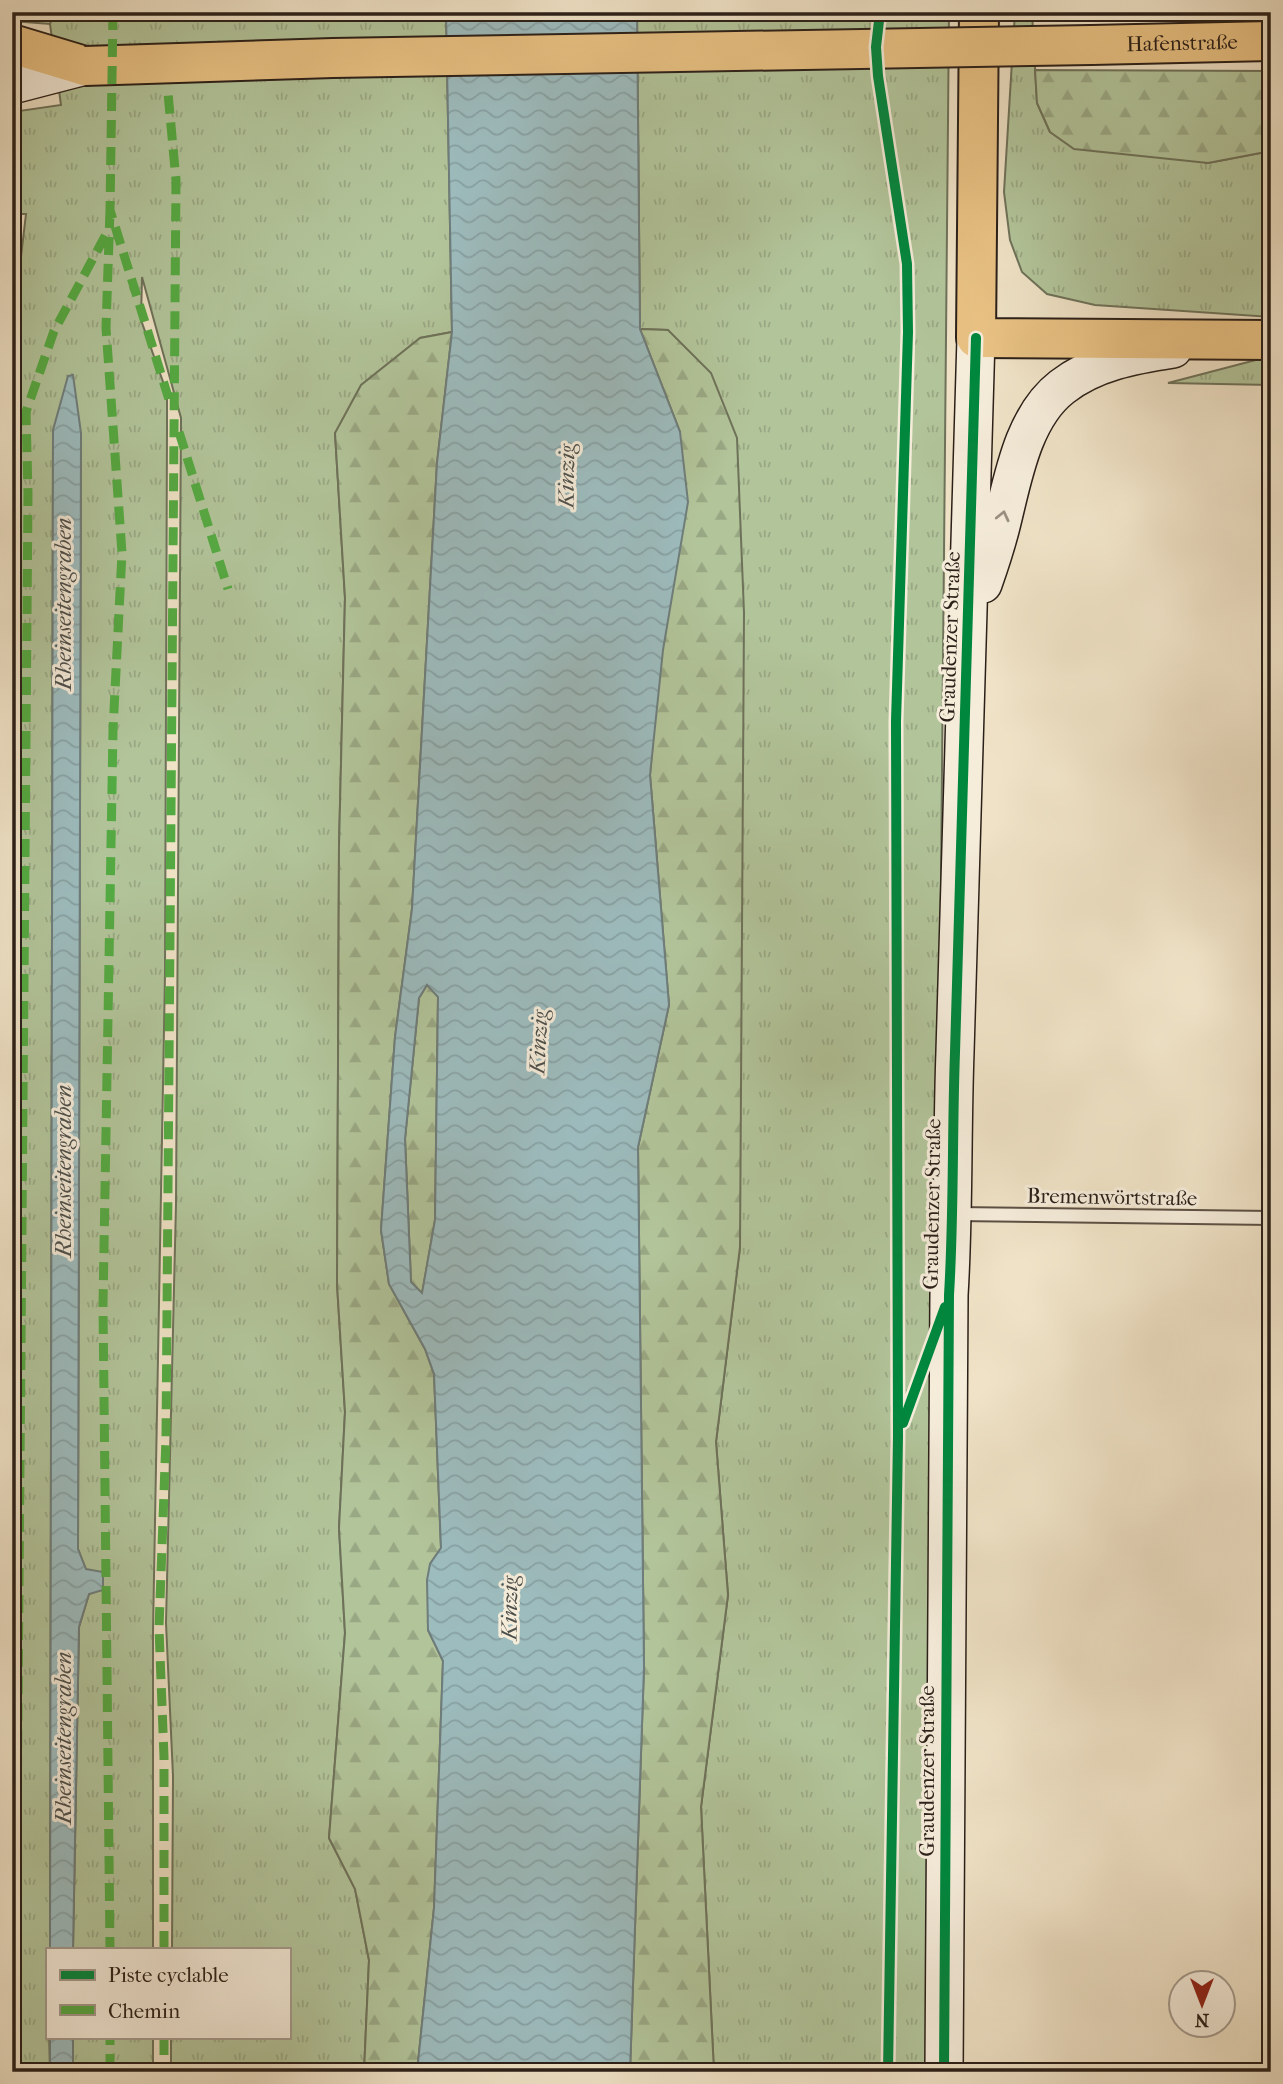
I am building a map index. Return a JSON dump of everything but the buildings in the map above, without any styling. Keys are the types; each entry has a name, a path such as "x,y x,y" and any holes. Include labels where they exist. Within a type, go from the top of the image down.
{"main road":[{"name":"Graudenzer Straße","path":"976,338 979,12"},
{"name":"Hafenstraße","path":"12,66 1271,41"},
{"path":"12,44 85,66"},
{"path":"976,338 1271,340"}],"street":[{"path":"12,85 85,66"},
{"name":"Graudenzer Straße","path":"944,2072 949,1309 954,1214 953,1088 970,629 976,338"},
{"path":"970,629 1002,524 1018,458 1043,409 1060,388 1096,367 1118,359 1222,341"}],"lane":[{"name":"Bremenwörtstraße","path":"954,1214 1271,1218"}],"green space":[{"path":"12,12 53,12 50,24 12,21"},
{"path":"53,12 446,12 452,332 420,338 335,433 345,598 339,846 337,1284 345,1412 339,1528 345,1633 329,1838 355,1889 369,1960 364,2072 171,2072 171,2038 290,2038 290,1948 172,1948 173,1776 166,1623 176,1204 181,418 142,277 141,320 167,393 165,974 153,1631 153,1948 73,1948 79,1627 89,1594 97,1591 103,1573 86,1570 78,1549 81,433 53,431 50,1948 46,1948 46,2038 49,2038 50,2072 12,2072 16,673 12,671 12,298 18,282 26,214 12,214 12,112 61,105 50,24"},
{"path":"637,12 949,12 930,2072 714,2072 701,1807 728,1595 716,1442 740,1247 668,330 640,329"},
{"path":"1015,12 1032,12 1037,103 1050,132 1208,163 1271,151 1271,317 1095,305 1047,294 1022,272 1010,240 1004,192"},
{"path":"1032,12 1250,12 1210,19 1031,19"},
{"path":"1250,12 1271,12 1271,18 1210,19"},
{"path":"1035,70 1271,71 1271,151 1208,163 1074,149 1050,132 1037,103"},
{"path":"640,329 668,330 711,373 737,438 744,613 740,1247 716,1442 728,1595 701,1807 714,2072 630,2072 644,1667 638,1147 669,1005 650,775 680,432"},
{"path":"452,332 437,463 412,909 395,1037 381,1230 389,1284 425,1349 434,1374 441,1548 430,1564 428,1630 443,1661 434,1908 417,2072 364,2072 369,1960 355,1889 329,1838 345,1633 339,1528 345,1412 337,1284 339,846 345,598 335,433 361,385 420,338"},
{"path":"1271,356 1271,385 1168,383"},
{"path":"427,985 438,996 435,1220 422,1294 411,1282 405,1139 419,998"},
{"path":"73,2038 153,2038 153,2072 73,2072"}],"water":[{"name":"Kinzig","path":"446,12 637,12 640,329 680,432 688,502 663,650 650,775 669,1005 638,1147 644,1667 630,2072 417,2072 434,1908 443,1661 428,1630 427,1580 430,1564 441,1548 434,1374 425,1349 389,1284 381,1230 395,1037 412,909 437,463 452,332","holes":["427,985 438,997 435,1220 422,1293 411,1282 405,1139 419,998"]},
{"name":"Rheinseitengraben","path":"73,375 81,433 78,1549 86,1569 103,1572 103,1590 89,1594 79,1627 73,1948 50,1948 53,430 68,376"},
{"path":"50,2038 73,2038 73,2072 50,2072"}],"marked path":[{"path":"113,12 110,210 171,406"},
{"path":"164,1948 164,1757 159,1628 166,1438 176,180 168,93"},
{"path":"110,210 106,328 122,553 113,730 103,1305 110,1948"},
{"path":"15,2072 28,494 26,412 54,331 110,227"},
{"path":"179,432 228,589"},
{"path":"110,2038 110,2072"},
{"path":"164,2038 164,2072"}],"cycle path":[{"path":"880,12 876,47 878,76 907,264 908,332 896,721 898,1436 888,2072"},
{"path":"944,2072 949,1295 976,338"},
{"path":"903,1423 945,1307"}]}
